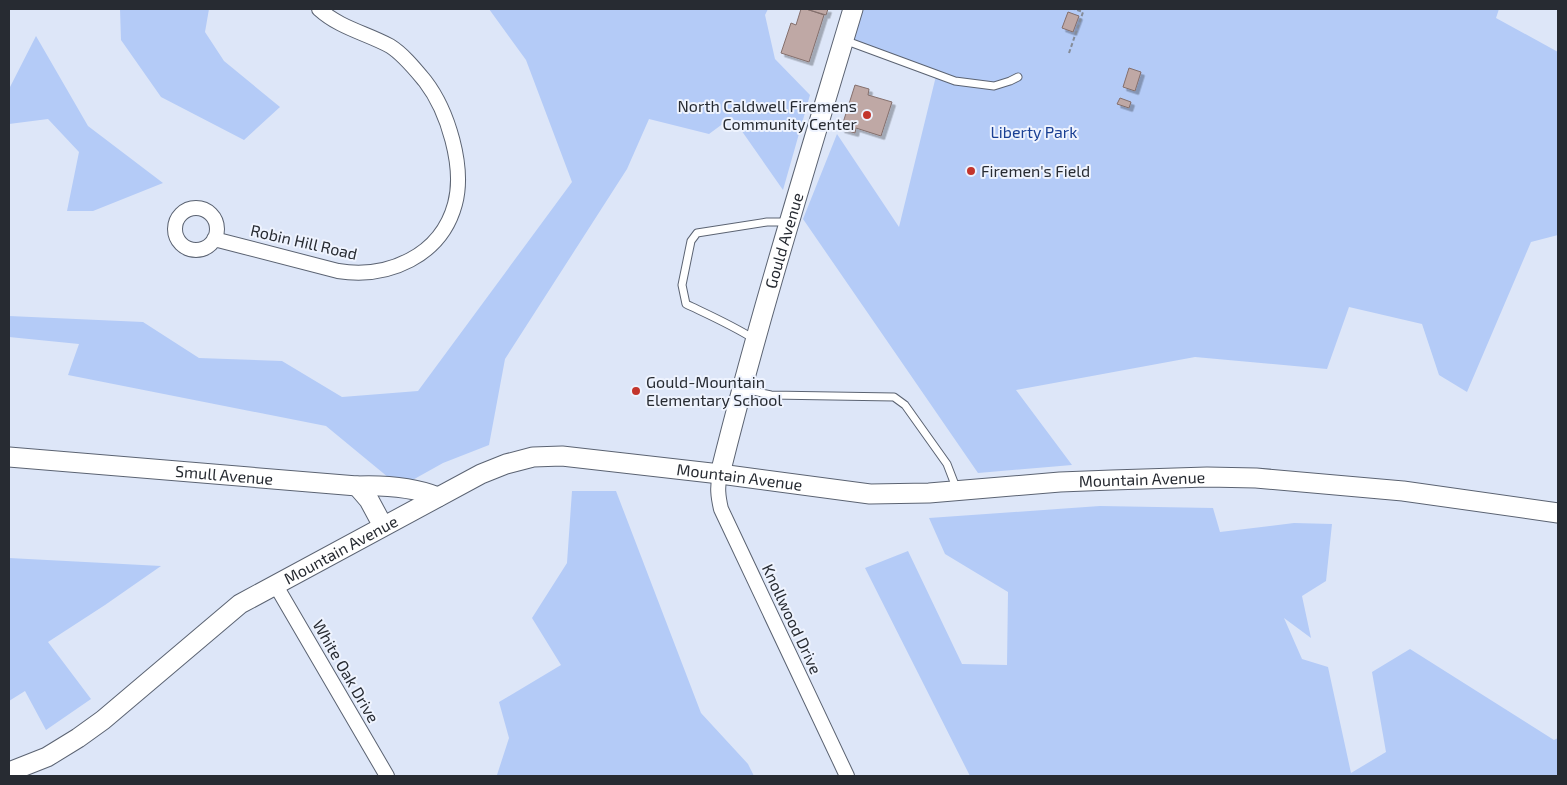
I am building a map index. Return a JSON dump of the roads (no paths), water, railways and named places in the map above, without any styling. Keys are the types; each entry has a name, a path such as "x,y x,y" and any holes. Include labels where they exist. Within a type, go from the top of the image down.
{"street":[{"name":"Robin Hill Road","path":"214,239 338,271 373,273 403,264 421,253 436,238 448,221 456,202 457,179 454,145 444,113 426,83 410,64 390,47 342,25 319,9"},
{"name":"Gould Avenue","path":"720,474 755,340 853,9"},
{"name":"Mountain Avenue","path":"9,772 47,757 103,720 240,604 489,471 506,464 533,457 562,456 870,494 898,495 1060,482 1170,478 1256,478 1403,491 1558,513"},
{"name":"Smull Avenue","path":"9,457 356,486 375,485 422,490 438,497"},
{"name":"Knollwood Drive","path":"720,474 717,486 718,498 722,509 847,776"},
{"path":"356,486 369,500 383,526"},
{"name":"White Oak Drive","path":"275,584 387,776"}],"lane":[{"path":"844,40 955,81 994,86 1018,77"},
{"path":"755,340 734,326 721,322 686,304 682,285 691,241 697,233 767,222 790,222"},
{"path":"741,389 771,395 894,397 905,405 947,464 957,491"}],"place":[{"name":"North Caldwell Firemens Community Center","path":"867,115"},
{"name":"Firemen's Field","path":"971,171"},
{"name":"Gould-Mountain Elementary School","path":"636,391"}],"park label":[{"name":"Liberty Park","path":"1034,132"}]}
